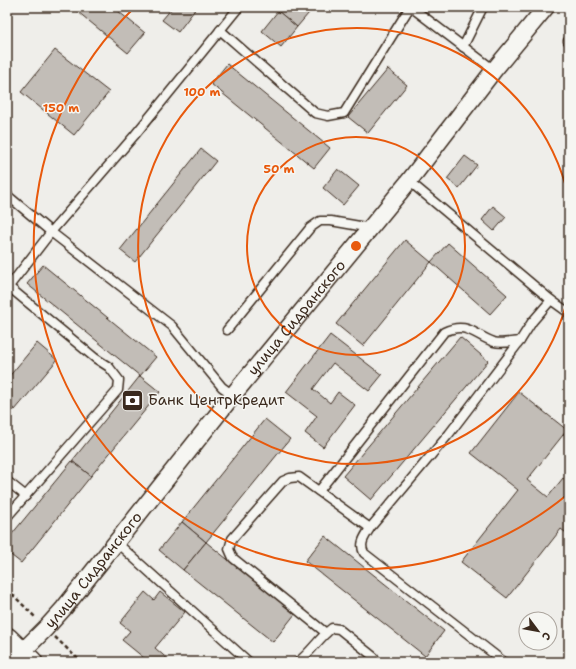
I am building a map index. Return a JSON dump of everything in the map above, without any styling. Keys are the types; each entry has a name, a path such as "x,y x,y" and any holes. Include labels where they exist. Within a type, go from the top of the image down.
{"street":[{"name":"улица Сидранского","path":"18,654 46,628 64,608 233,395 409,181 494,70 546,7"}],"lane":[{"path":"7,517 118,390 119,380 109,367 95,358 8,288 51,232 134,136 239,7"},
{"path":"220,30 315,113 328,116 344,113 410,7 494,70"},
{"path":"463,46 483,7"},
{"path":"409,181 551,300 569,313"},
{"path":"7,195 51,232 172,326 222,387 233,395"},
{"path":"227,330 310,228 320,221 331,221 371,228"},
{"path":"504,662 364,553 362,542 370,528 448,434 520,341 532,322 551,300"},
{"path":"319,491 444,332 454,327 464,328 496,342 520,341"},
{"path":"326,633 233,558 229,549 232,539 283,481 290,478 300,477 370,528"},
{"path":"7,481 26,496"},
{"path":"116,543 249,662"},
{"path":"298,662 304,658 332,628 339,629 374,657 376,662"}],"building":[{"path":"72,7 113,7 145,33 128,53"},
{"path":"173,7 197,7 178,32 162,20"},
{"path":"282,7 314,7 297,27 278,11"},
{"path":"278,11 297,27 281,47 262,31"},
{"path":"55,50 109,92 74,135 21,92"},
{"path":"227,64 330,148 314,168 211,84"},
{"path":"388,69 407,85 368,133 348,117"},
{"path":"201,149 216,161 135,262 120,250"},
{"path":"465,156 477,165 459,188 447,179"},
{"path":"338,169 359,186 343,205 323,188"},
{"path":"493,206 506,217 494,231 482,220"},
{"path":"405,240 431,262 363,346 336,324"},
{"path":"448,243 507,295 490,314 431,262"},
{"path":"43,265 156,357 140,376 27,284"},
{"path":"330,335 382,375 369,391 333,363 313,389 330,403 338,392 355,405 323,447 305,433 317,416 286,392"},
{"path":"460,337 488,361 371,500 343,476"},
{"path":"37,343 57,360 15,410 7,404 7,379"},
{"path":"140,376 160,392 91,476 72,461"},
{"path":"519,392 567,430 527,480 548,497 563,478 569,483 569,535 561,529 507,598 461,562 518,490 471,453"},
{"path":"265,419 290,439 206,542 182,522"},
{"path":"72,461 91,476 21,563 7,552 7,540"},
{"path":"182,522 206,542 183,570 159,550"},
{"path":"325,536 444,631 425,656 305,561"},
{"path":"206,542 295,614 273,642 183,570"},
{"path":"145,592 154,600 160,592 185,612 155,648 171,662 149,662 122,640 130,631 120,623"}],"place":[{"name":"Банк ЦентрКредит","path":"133,400"}]}
